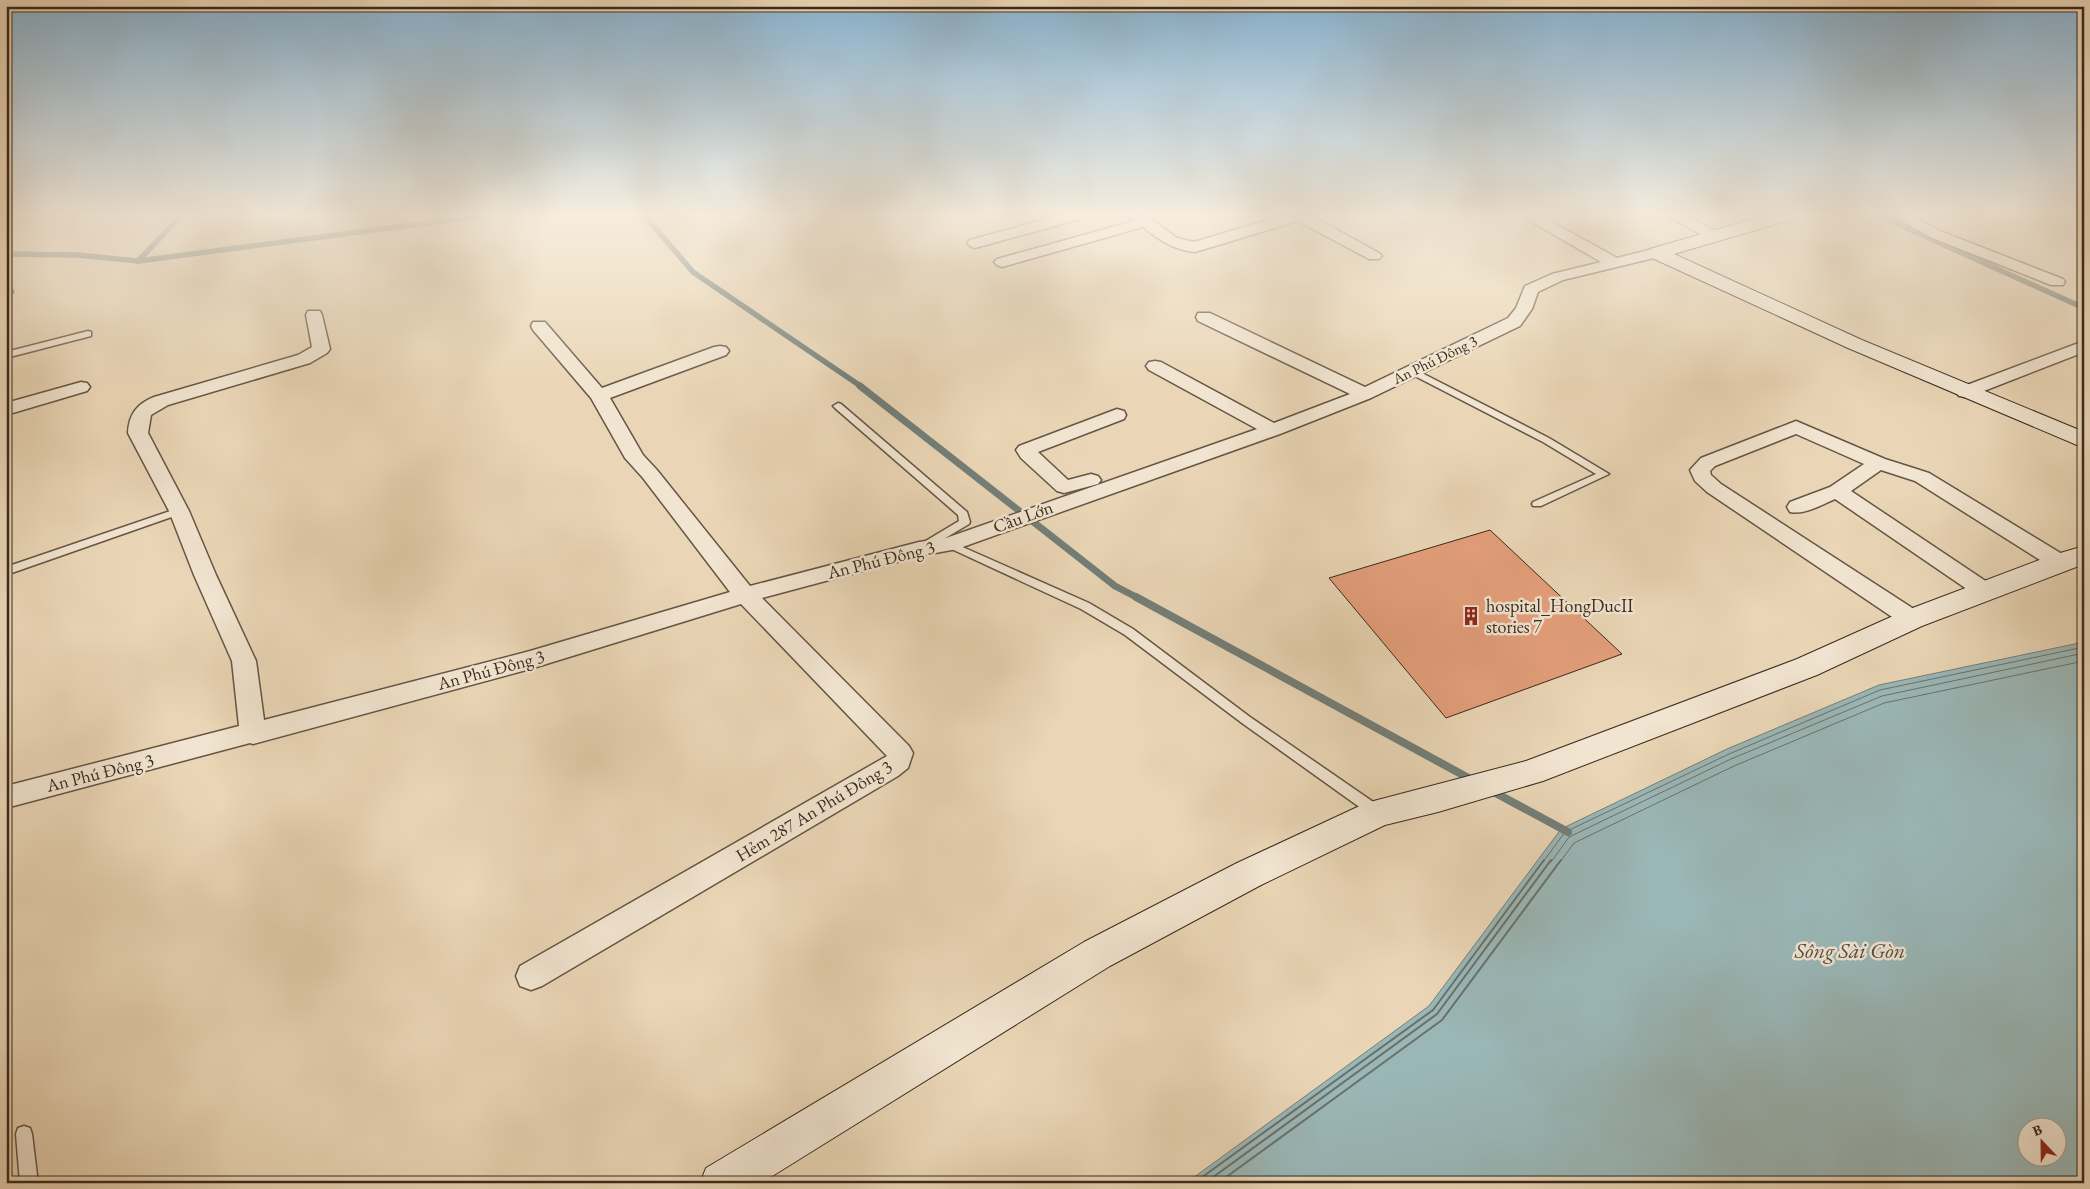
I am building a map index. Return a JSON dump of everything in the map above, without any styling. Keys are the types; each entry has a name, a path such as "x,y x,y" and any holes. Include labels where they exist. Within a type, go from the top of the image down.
{"street":[{"name":"An Phú Đông 3","path":"1071,500 1273,430 1365,394 1514,322 1524,309 1531,288 1578,271"},
{"path":"1697,271 1855,344 2084,441"},
{"path":"2030,271 2057,282"},
{"path":"252,734 244,661 204,575 179,511 138,433 138,419 142,412 161,401 316,354 321,349 314,315"},
{"path":"1204,317 1365,394"},
{"path":"539,326 599,396 635,458 650,474 745,595"},
{"path":"1965,392 2084,346"},
{"path":"599,396 720,351"},
{"path":"1155,366 1273,430"},
{"path":"6,409 81,387"},
{"path":"1118,415 1026,450 1064,487 1116,473 1149,474"},
{"path":"1912,619 1714,488 1702,477 1700,470 1708,462 1796,427 1878,463 1922,477 2071,559"},
{"path":"1797,507 1838,491 1878,463"},
{"path":"1838,491 1985,591"},
{"name":"Cầu Lớn","path":"974,535 1071,500"},
{"name":"An Phú Đông 3","path":"6,797 530,660 745,595 919,549 948,544 974,535"},
{"path":"721,1183 1098,954 1249,874 1378,813 1438,799 1532,772 1806,667 1912,619 2071,559"},
{"name":"Hẻm 287 An Phú Đông 3","path":"532,976 882,773 899,760 900,753 745,595"}],"lane":[{"path":"6,356 88,334"},
{"path":"1412,371 1546,440 1604,474 1537,504"},
{"path":"838,406 963,514 965,522 919,549"},
{"path":"6,571 179,511"},
{"path":"948,544 1084,606 1129,632 1246,720 1378,813"},
{"path":"24,1134 29,1183"}],"water":[{"name":"Sông Sài Gòn","path":"2084,642 2084,1183 1186,1183 1429,1006 1561,829 1727,749 1879,685"}],"building":[{"name":"hospital_HongDucII stories 7","path":"1490,530 1622,654 1446,718 1329,578"}],"waterway":[{"path":"693,271 862,387"},
{"path":"2003,271 2084,308"},
{"path":"860,386 1115,586 1138,598"},
{"path":"1136,597 1474,781"},
{"path":"1490,790 1568,832"}],"place":[{"name":"hospital_HongDucII stories 7","path":"1471,616"}]}
